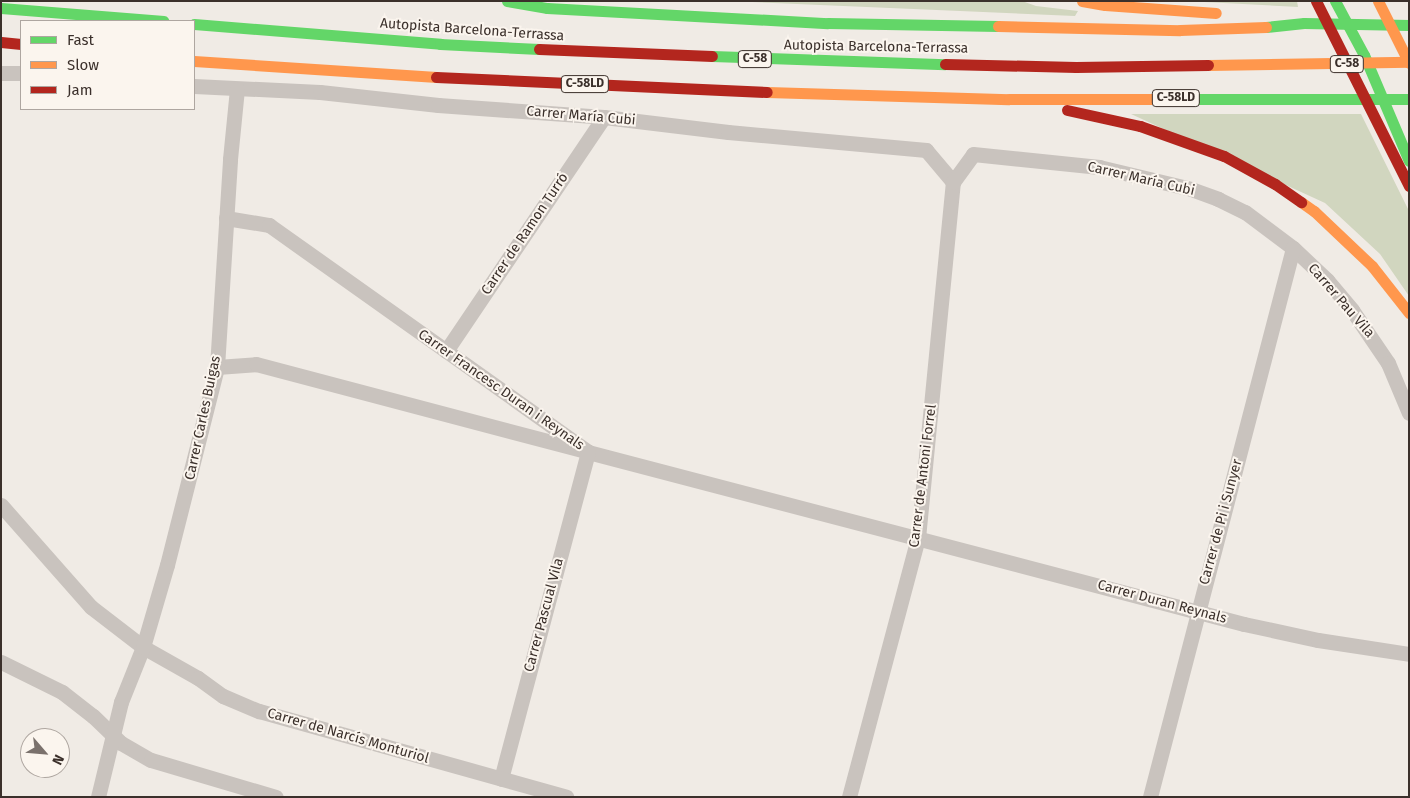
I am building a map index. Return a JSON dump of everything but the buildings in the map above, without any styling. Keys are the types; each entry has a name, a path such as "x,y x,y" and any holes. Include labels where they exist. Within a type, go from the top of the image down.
{"main road":[{"name":"Autopista Barcelona-Terrassa","path":"507,1 547,8 828,23 1088,29 1283,22"},
{"path":"1082,1 1105,5 1226,14"},
{"path":"1316,1 1409,186"},
{"path":"1335,1 1364,55 1395,124 1409,161"},
{"path":"1378,1 1409,63"},
{"path":"2,8 81,20"},
{"path":"2,8 151,20"},
{"path":"1361,10 1374,37"},
{"path":"1254,16 1283,22 1409,24"},
{"name":"Autopista Barcelona-Terrassa","path":"195,24 440,44 664,56 1076,67 1409,63"},
{"path":"1,42 20,44"},
{"path":"1383,54 1390,72"},
{"path":"320,57 445,76"},
{"name":"C-58LD","path":"195,61 348,73 445,76 724,91 1009,99 1409,99"},
{"path":"1398,89 1409,114"},
{"path":"1009,99 1140,126 1208,149 1250,170 1295,197 1335,229 1372,266 1409,314"}],"street":[{"path":"1,73 20,73"},
{"name":"Carrer María Cubi","path":"195,86 320,92 438,105 604,117 728,132 926,150 954,182"},
{"name":"Carrer Carles Buigas","path":"98,797 121,702 143,647 195,462 217,367 226,218 237,89"},
{"name":"Carrer de Ramon Turró","path":"446,351 604,117"},
{"name":"Carrer María Cubi","path":"973,154 1099,167 1191,189 1218,198 1245,212 1293,248"},
{"name":"Carrer de Antoni Forrel","path":"849,797 918,538 954,182 973,154"},
{"name":"Carrer Francesc Duran i Reynals","path":"226,218 269,225 588,452 918,538"},
{"name":"Carrer Pau Vila","path":"1293,248 1327,280 1365,325 1388,363 1409,413"},
{"name":"Carrer de Pi i Sunyer","path":"1150,797 1293,248"},
{"path":"217,367 256,364 588,452"},
{"name":"Carrer Pascual Vila","path":"500,779 588,452"},
{"name":"Carrer de Narcís Monturiol","path":"1,505 91,607 143,647 223,696 259,711 566,797"},
{"name":"Carrer Duran Reynals","path":"918,538 1244,624 1318,640 1409,654"},
{"path":"1,662 62,692 121,743 151,760 276,797"}],"green space":[{"path":"728,1 1022,1 1036,6 1078,11 1075,16"},
{"path":"1190,1 1297,1 1298,7 1204,2"},
{"path":"1131,114 1361,114 1409,211 1409,296 1380,254 1325,203"}],"traffic: fast":[{"path":"507,1 547,8 828,23 998,26"},
{"path":"1335,1 1364,55 1409,161"},
{"path":"1,8 151,20"},
{"path":"1266,27 1304,23 1409,25"},
{"path":"195,24 440,44 539,49"},
{"path":"712,56 945,64"},
{"path":"1172,99 1409,99"}],"traffic: slow":[{"path":"1082,1 1105,5 1216,13"},
{"path":"1378,1 1409,63"},
{"path":"998,26 1180,30 1266,27"},
{"path":"195,61 436,77"},
{"path":"1208,65 1409,62"},
{"path":"767,92 1009,99 1172,99"},
{"path":"1301,202 1314,211 1372,266 1409,313"}],"traffic: jam":[{"path":"1316,1 1409,186"},
{"path":"1,42 20,44"},
{"path":"539,49 712,56"},
{"path":"945,64 1076,67 1208,65"},
{"path":"436,77 767,92"},
{"path":"1067,110 1140,126 1224,156 1275,184 1301,202"}]}
